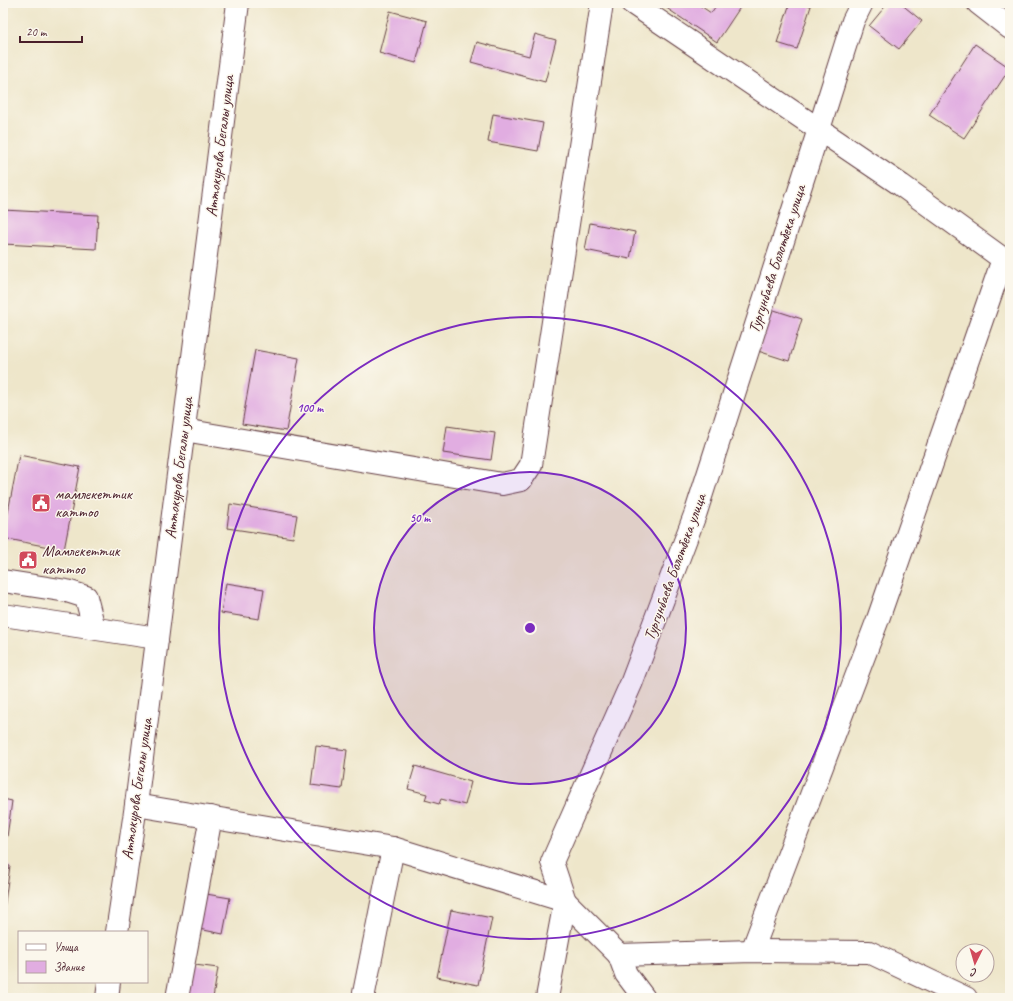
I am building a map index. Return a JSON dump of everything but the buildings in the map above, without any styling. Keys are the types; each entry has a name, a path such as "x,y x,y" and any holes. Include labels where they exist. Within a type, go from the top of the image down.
{"street":[{"name":"Аттокурова Бегалы улица","path":"117,931 136,805 238,3"},
{"path":"184,430 502,484 521,480 531,465 602,3"},
{"path":"632,3 901,186 1006,262 878,619 752,951"},
{"name":"Тургунбаева Болотбека улица","path":"566,901 552,862 632,684 696,512 819,130 852,21 862,3"},
{"path":"978,3 1010,28"},
{"path":"3,581 67,591 86,597 94,628"},
{"path":"3,615 157,638"},
{"path":"136,805 394,848 566,901 619,955 626,974 644,998"},
{"path":"177,998 211,817"},
{"path":"363,998 394,848"},
{"path":"547,998 566,901"},
{"path":"619,955 752,951 869,952 966,998"},
{"path":"107,998 109,983"}],"place":[{"name":"мамлекеттик каттоо","path":"41,503"},
{"name":"Мамлекеттик каттоо","path":"28,560"}]}
